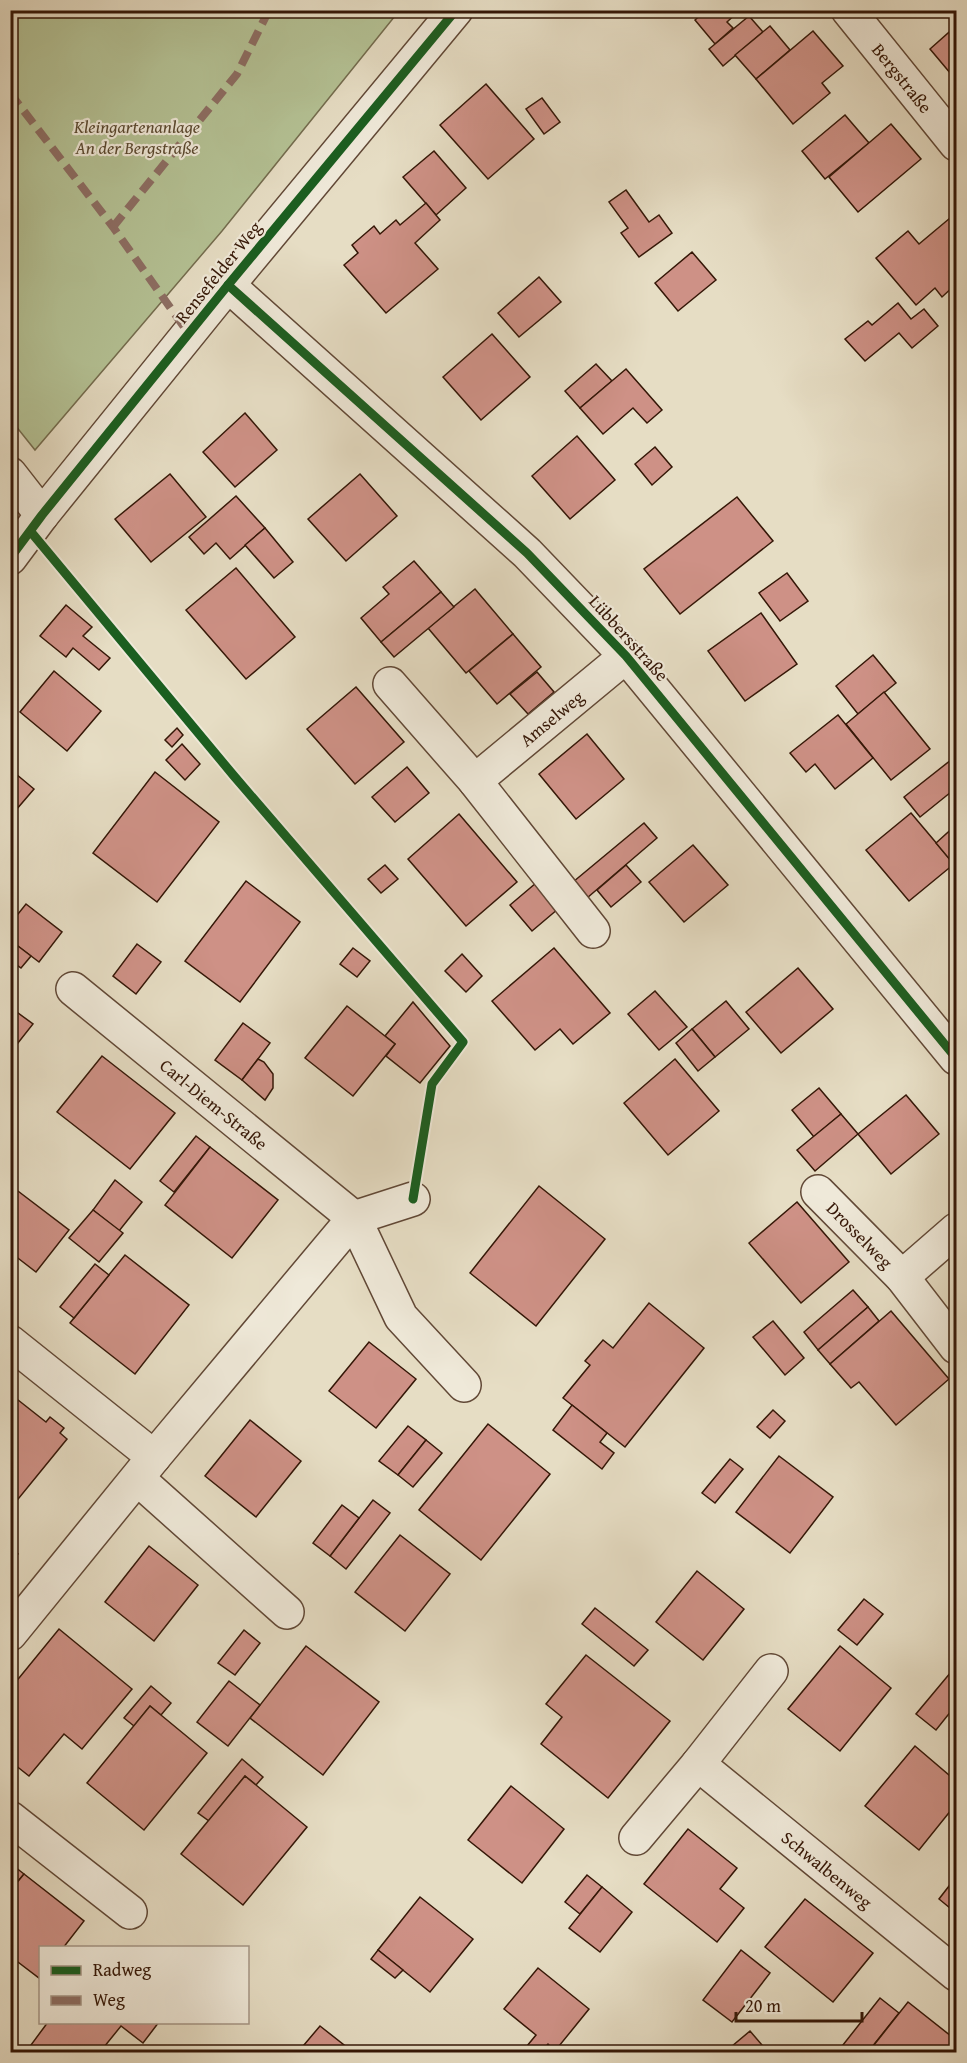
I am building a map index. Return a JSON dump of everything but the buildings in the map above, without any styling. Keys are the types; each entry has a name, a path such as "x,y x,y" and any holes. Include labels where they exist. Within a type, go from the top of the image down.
{"street":[{"name":"Rensefelder Weg","path":"10,558 42,515 228,285 456,10"},
{"name":"Bergstraße","path":"849,10 957,144"},
{"name":"Lübbersstraße","path":"228,285 527,553 626,656 957,1059"},
{"path":"10,474 42,515"},
{"name":"Amselweg","path":"475,781 626,656"},
{"path":"390,684 475,781 594,931"},
{"name":"Carl-Diem-Straße","path":"74,989 354,1218 401,1317 464,1385"},
{"name":"Drosselweg","path":"818,1192 902,1277 957,1347"},
{"path":"10,1634 354,1218 413,1199"},
{"name":"Drosselweg","path":"902,1277 957,1230"},
{"path":"10,1341 146,1468 287,1612"},
{"path":"636,1838 771,1671"},
{"name":"Schwalbenweg","path":"698,1764 957,1974"},
{"path":"10,1818 130,1912"}],"green space":[{"name":"Kleingartenanlage An der Bergstraße","path":"10,11 399,11 222,231 35,450 11,420"}],"marked path":[{"path":"113,227 237,74 269,10"},
{"path":"10,93 113,227 189,334"}],"cycle path":[{"path":"10,558 42,515 228,285 456,10"},
{"path":"228,285 527,553 626,656 956,1058"},
{"path":"31,532 234,776 463,1042 432,1084 413,1199"}]}
